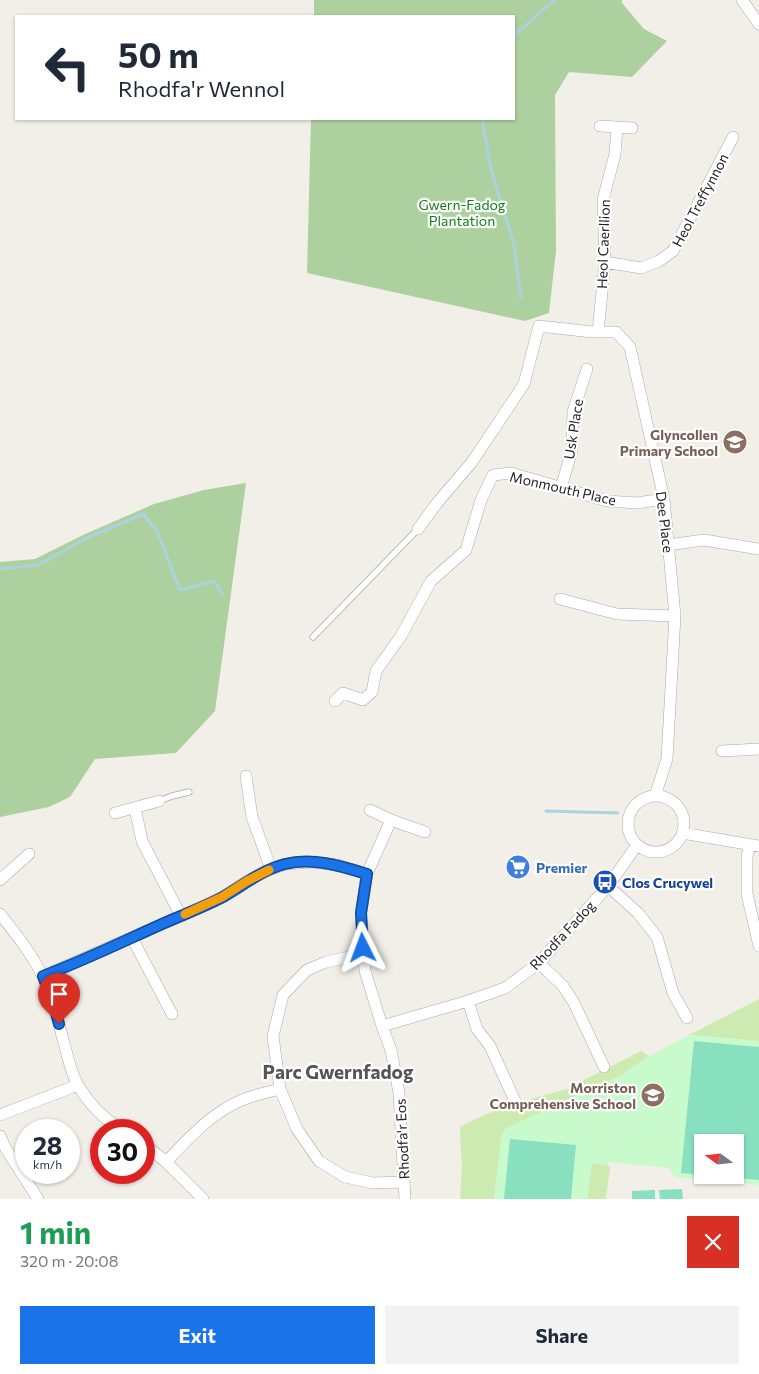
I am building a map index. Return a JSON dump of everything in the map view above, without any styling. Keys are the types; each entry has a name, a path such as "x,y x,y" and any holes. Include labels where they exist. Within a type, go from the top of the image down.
{"street":[{"path":"742,0 759,24"},
{"path":"600,126 632,128"},
{"name":"Heol Caerllion","path":"598,332 605,262 603,200 615,154 617,127"},
{"name":"Heol Treffynnon","path":"605,262 640,268 660,260 673,251 733,137"},
{"name":"Dee Place","path":"418,529 437,502 472,462 524,384 539,326 592,332 616,332 630,347 664,499 675,616 667,760 655,796"},
{"name":"Usk Place","path":"560,488 572,450 573,412 587,369"},
{"name":"Monmouth Place","path":"335,701 343,693 362,700 372,692 376,671 401,636 431,581 466,550 481,500 493,475 510,473 607,501 637,503 664,499"},
{"path":"668,545 704,540 759,549"},
{"path":"560,599 617,614 675,616"},
{"path":"722,752 759,749"},
{"path":"246,776 252,817 271,869"},
{"path":"655,796 664,797 676,804 684,821 678,842 660,852 650,851 637,845 631,837 628,828 631,812 640,801 655,796"},
{"path":"115,813 159,801"},
{"path":"135,808 142,841 181,916"},
{"path":"370,810 425,832"},
{"name":"Rhodfa'r Eos","path":"391,820 367,874 361,913 365,971 391,1050 399,1093 405,1199"},
{"path":"682,833 755,846 747,856 747,894 759,946"},
{"name":"Rhodfa Fadog","path":"382,1026 506,988 539,963 608,886 637,845"},
{"path":"0,880 29,854"},
{"path":"43,976 181,916 222,897 271,869 286,864 311,862 338,864 367,874"},
{"path":"608,886 638,913 657,938 673,993 687,1018"},
{"path":"0,914 20,939 43,976 54,1005 68,1060 78,1085 91,1104 106,1119"},
{"path":"132,938 172,1014"},
{"path":"363,954 326,962 307,970 283,995 273,1036 280,1089 297,1129 319,1161 345,1177 373,1183 404,1182"},
{"path":"539,963 563,986 574,1003 604,1067"},
{"path":"468,1001 477,1029 490,1046 514,1101"},
{"path":"0,1115 78,1085"},
{"path":"166,1162 212,1117 242,1100 280,1089"},
{"path":"0,1136 6,1149 38,1199"},
{"path":"155,1153 203,1199"}],"lane":[{"path":"313,637 418,529"},
{"path":"159,801 189,792"}],"green space":[{"name":"Gwern-Fadog Plantation","path":"314,0 622,0 622,3 644,29 667,41 632,77 569,72 555,95 556,251 549,313 525,321 307,273 311,120 515,120 515,15 314,15"},
{"path":"246,483 215,711 176,753 95,759 70,797 49,807 0,817 0,562 35,559 83,535 154,504 204,490"},
{"path":"759,999 759,1041 689,1035"},
{"name":"Morriston Comprehensive School","path":"689,1035 759,1041 759,1185 744,1184 744,1134 694,1134 694,1179 675,1177 669,1168 608,1162 608,1165 592,1163 587,1199 494,1199 502,1134 506,1128 622,1075 649,1056"},
{"path":"694,1041 759,1047 759,1180 744,1179 744,1134 694,1134 694,1174 681,1173"},
{"path":"641,1051 649,1056 622,1075 502,1134 494,1199 460,1199 462,1164 460,1127 503,1108 578,1086 578,1084 586,1079"},
{"path":"510,1139 576,1145 571,1199 504,1199"},
{"path":"592,1163 608,1165 610,1168 606,1199 587,1199"},
{"path":"682,1189 683,1199 660,1199 659,1190"},
{"path":"655,1190 655,1199 632,1199 632,1191"}],"waterway":[{"path":"515,35 554,0"},
{"path":"482,120 491,169 514,245 521,297"},
{"path":"0,569 38,565 85,539 143,514 157,531 180,590 214,581 222,594"},
{"path":"546,811 618,813"}],"slow traffic":[{"path":"185,914 222,897 269,870"}],"place":[{"name":"Glyncollen Primary School","path":"735,442"},
{"name":"Premier","path":"518,867"},
{"name":"Clos Crucywel","path":"605,882"},
{"name":"Morriston Comprehensive School","path":"653,1095"}],"district":[{"name":"Parc Gwernfadog","path":"338,1071"}],"route":[{"path":"59,1024 43,976 142,934 222,897 271,869 286,864 311,862 338,864 367,874 361,913 363,948"}]}
